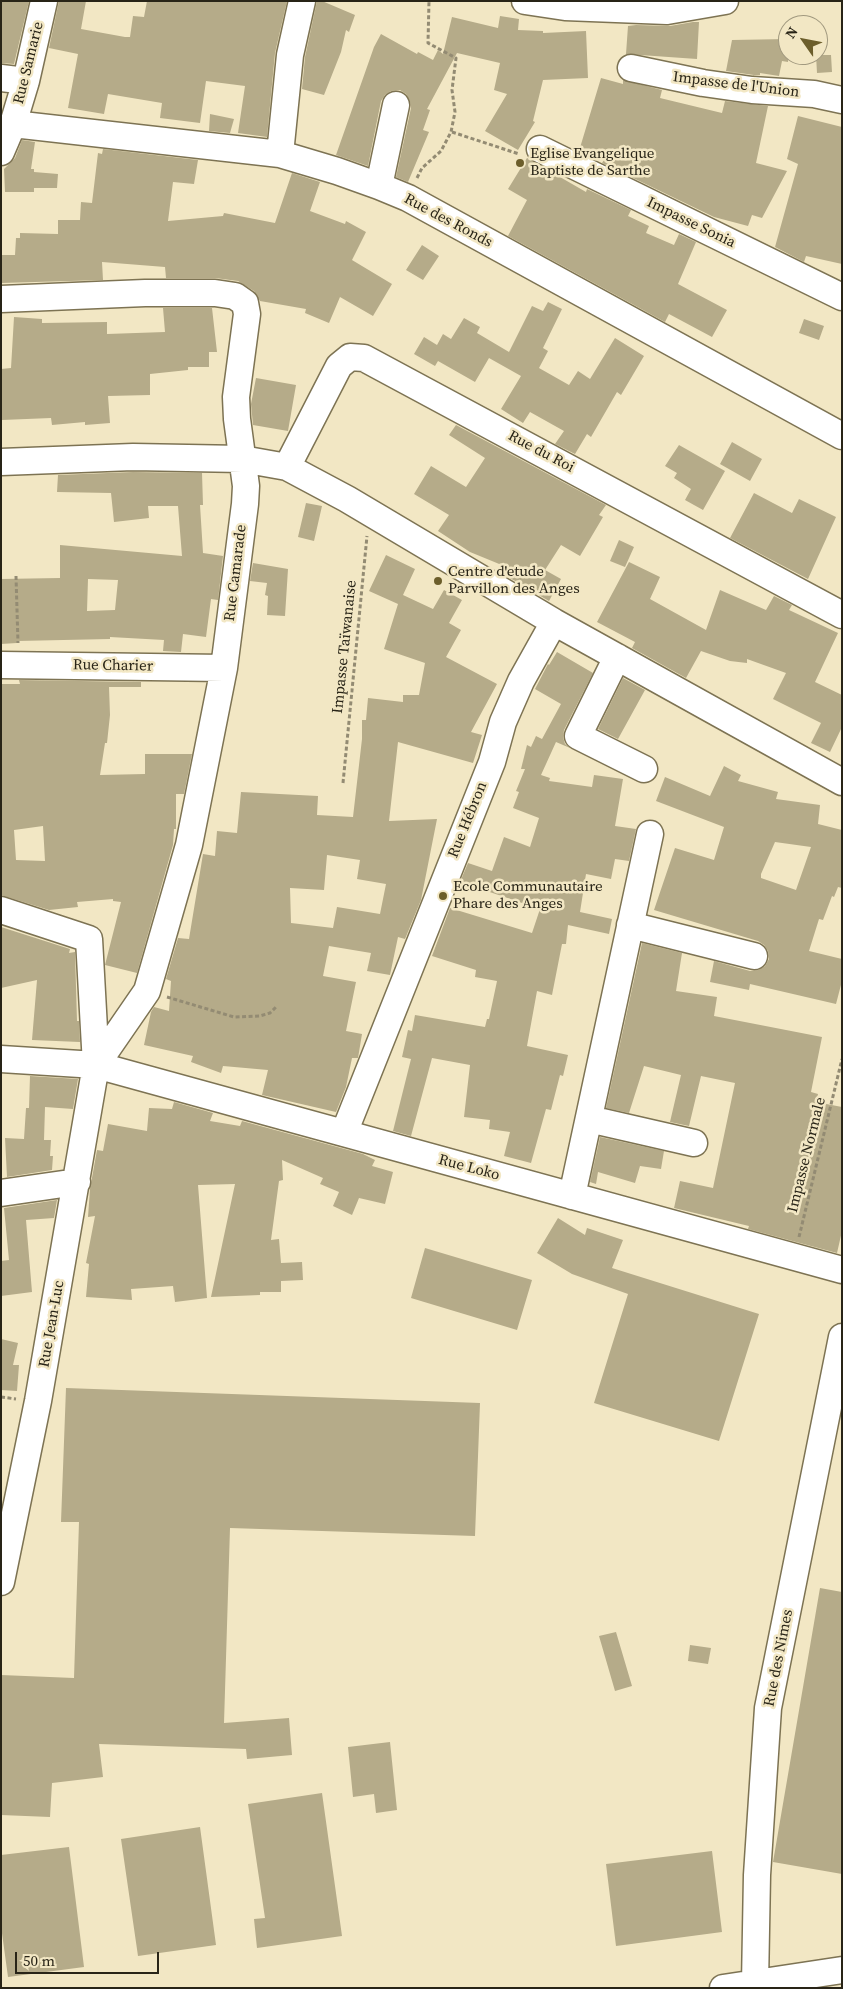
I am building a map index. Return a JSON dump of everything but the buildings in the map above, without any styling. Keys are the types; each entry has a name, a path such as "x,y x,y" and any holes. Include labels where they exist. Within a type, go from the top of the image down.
{"street":[{"name":"Rue Samarie","path":"1,152 14,124 14,80 44,1"},
{"path":"280,154 290,55 302,1"},
{"path":"526,1 565,7 667,6 725,1"},
{"name":"Impasse de l'Union","path":"631,68 704,84 752,90 814,94 842,100"},
{"path":"379,186 396,106"},
{"name":"Rue des Ronds","path":"14,124 280,154 379,186 408,198 842,436"},
{"name":"Impasse Sonia","path":"540,149 842,297"},
{"name":"Rue Camarade","path":"1,299 145,292 215,293 235,296 245,304 247,314 236,396 246,486 245,504 224,668 189,845 147,991 96,1065"},
{"name":"Rue du Roi","path":"286,467 339,366 350,357 364,358 842,615"},
{"path":"1,462 133,457 242,459 286,467 370,513 554,622 842,782"},
{"name":"Rue Hébron","path":"344,1133 492,762 503,722 521,681 554,622"},
{"path":"617,657 578,736 644,769"},
{"name":"Rue Charier","path":"9,664 224,668"},
{"path":"572,1196 650,834"},
{"path":"1,910 89,939 96,1065"},
{"path":"630,925 754,956"},
{"name":"Rue Loko","path":"1,1059 96,1065 842,1270"},
{"name":"Rue Jean-Luc","path":"3,1570 38,1402 96,1065"},
{"path":"589,1120 694,1143"},
{"path":"1,1193 77,1182"},
{"name":"Rue des Nimes","path":"753,1986 757,1875 768,1708 842,1337"},
{"path":"722,1988 753,1986 842,1970"}],"path":[{"path":"408,198 422,168 441,151 451,132 455,112 452,90 456,58 428,44 429,1"},
{"path":"451,132 536,159 540,149"},
{"name":"Impasse Taïwanaise","path":"343,784 370,513"},
{"path":"9,664 18,644 16,576"},
{"path":"147,991 234,1017 260,1016 270,1013 276,1006"},
{"name":"Impasse Normale","path":"794,1257 842,1059"}],"place":[{"name":"Eglise Evangelique Baptiste de Sarthe","path":"520,163"},
{"name":"Centre d'etude Parvillon des Anges","path":"438,581"},
{"name":"Ecole Communautaire Phare des Anges","path":"443,896"}]}
